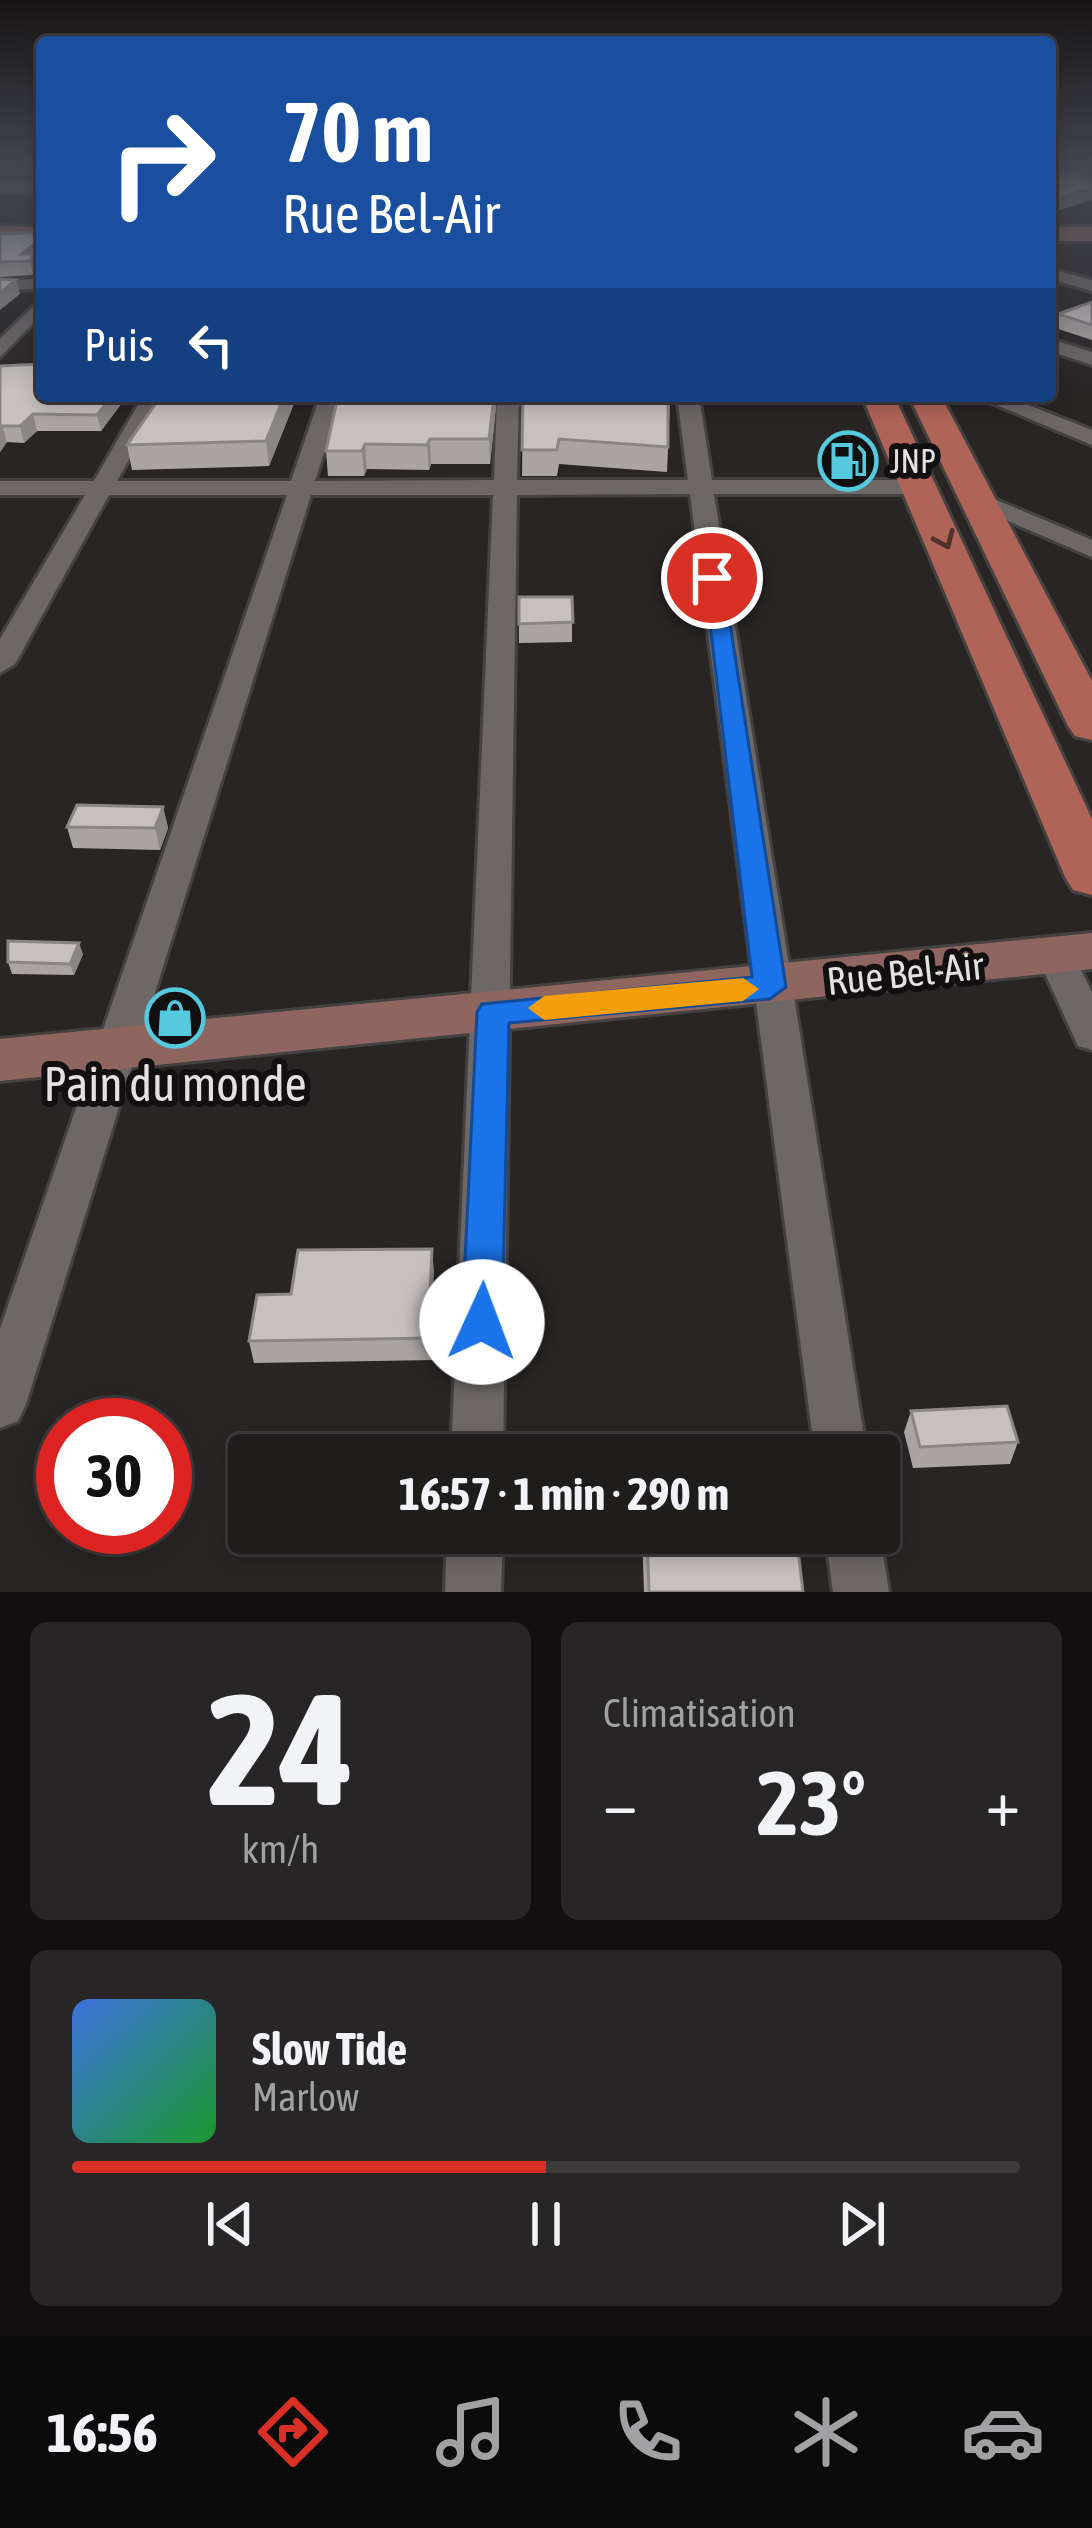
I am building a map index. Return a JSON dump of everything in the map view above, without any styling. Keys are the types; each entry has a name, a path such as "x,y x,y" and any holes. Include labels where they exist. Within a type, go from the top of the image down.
{"main road":[{"path":"881,402 1092,877"},
{"path":"928,402 1092,726"},
{"name":"Rue Bel-Air","path":"0,1060 1074,954"}],"street":[{"path":"1056,276 1092,286"},
{"path":"0,285 36,284"},
{"path":"0,351 36,310"},
{"path":"1056,347 1092,359"},
{"path":"0,664 151,402"},
{"path":"0,1404 329,402"},
{"path":"478,1434 508,402"},
{"path":"689,402 838,1434"},
{"path":"1001,402 1092,438"},
{"path":"0,488 922,487"},
{"path":"975,497 1092,549"},
{"path":"1074,954 1092,1035"},
{"path":"472,1592 474,1554"},
{"path":"856,1554 861,1592"}],"building":[{"path":"0,241 36,241 22,254 33,254 30,261 0,262"},
{"path":"0,279 16,280 0,293"},
{"path":"1092,302 1092,325 1058,314"},
{"path":"36,364 36,402 107,402 97,415 33,414 20,426 0,429 0,366"},
{"path":"157,402 282,402 266,441 127,445"},
{"path":"337,402 493,402 489,439 430,439 427,445 365,444 362,451 326,451"},
{"path":"523,402 668,402 668,447 559,439 557,450 522,450"},
{"path":"519,597 572,597 573,622 519,624"},
{"path":"77,805 163,807 155,828 67,827"},
{"path":"8,941 79,943 70,964 8,962"},
{"path":"432,1249 433,1338 249,1341 257,1295 291,1294 298,1250"},
{"path":"1007,1406 1018,1442 920,1447 911,1411"},
{"path":"648,1554 798,1554 803,1592 649,1592"}],"slow traffic":[{"path":"544,1008 743,989"}],"place":[{"name":"JNP","path":"848,461"},
{"name":"Pain du monde","path":"175,1018"}],"route":[{"path":"482,1322 493,1012 770,987 712,578"}]}
